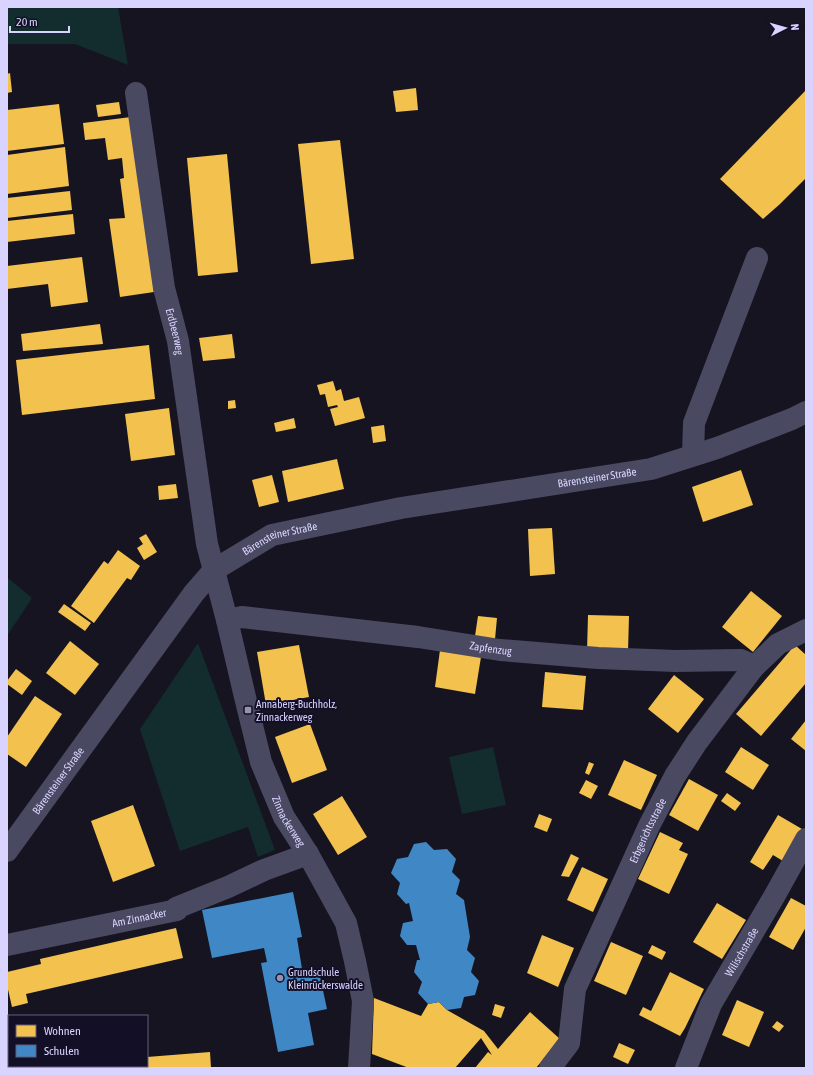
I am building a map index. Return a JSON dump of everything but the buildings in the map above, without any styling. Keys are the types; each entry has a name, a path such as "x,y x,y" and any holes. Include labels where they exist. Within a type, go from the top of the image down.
{"street":[{"name":"Erdbeerweg","path":"136,93 164,288 178,340 207,544 214,570"},
{"path":"693,455 694,423 757,258"},
{"name":"Bärensteiner Straße","path":"7,851 194,593 214,570 272,535 401,508 651,469 718,448 806,412"},
{"name":"Zinnackerweg","path":"214,570 261,762 284,817 308,854 346,923 356,961 363,1001 359,1068"},
{"name":"Zapfenzug","path":"227,620 242,618 418,637 500,650 598,658 676,661 741,660 748,663 753,668"},
{"name":"Erbgerichtsstraße","path":"550,1068 569,1043 575,989 649,826 675,776 697,742 753,668 778,644 806,630"},
{"name":"Wilischstraße","path":"686,1068 711,1004 806,839"},
{"name":"Am Zinnacker","path":"7,944 177,910 176,908 228,887 264,870 308,854"}],"green space":[{"path":"7,7 118,7 128,65 75,44 7,44"},
{"path":"7,579 9,579 32,598 7,636"},
{"path":"198,643 275,850 258,857 248,827 180,851 140,729"},
{"path":"493,747 506,805 462,814 449,757"}],"place":[{"name":"Annaberg-Buchholz, Zinnackerweg","path":"248,710"},
{"name":"Grundschule Kleinrückerswalde","path":"280,978"}]}
